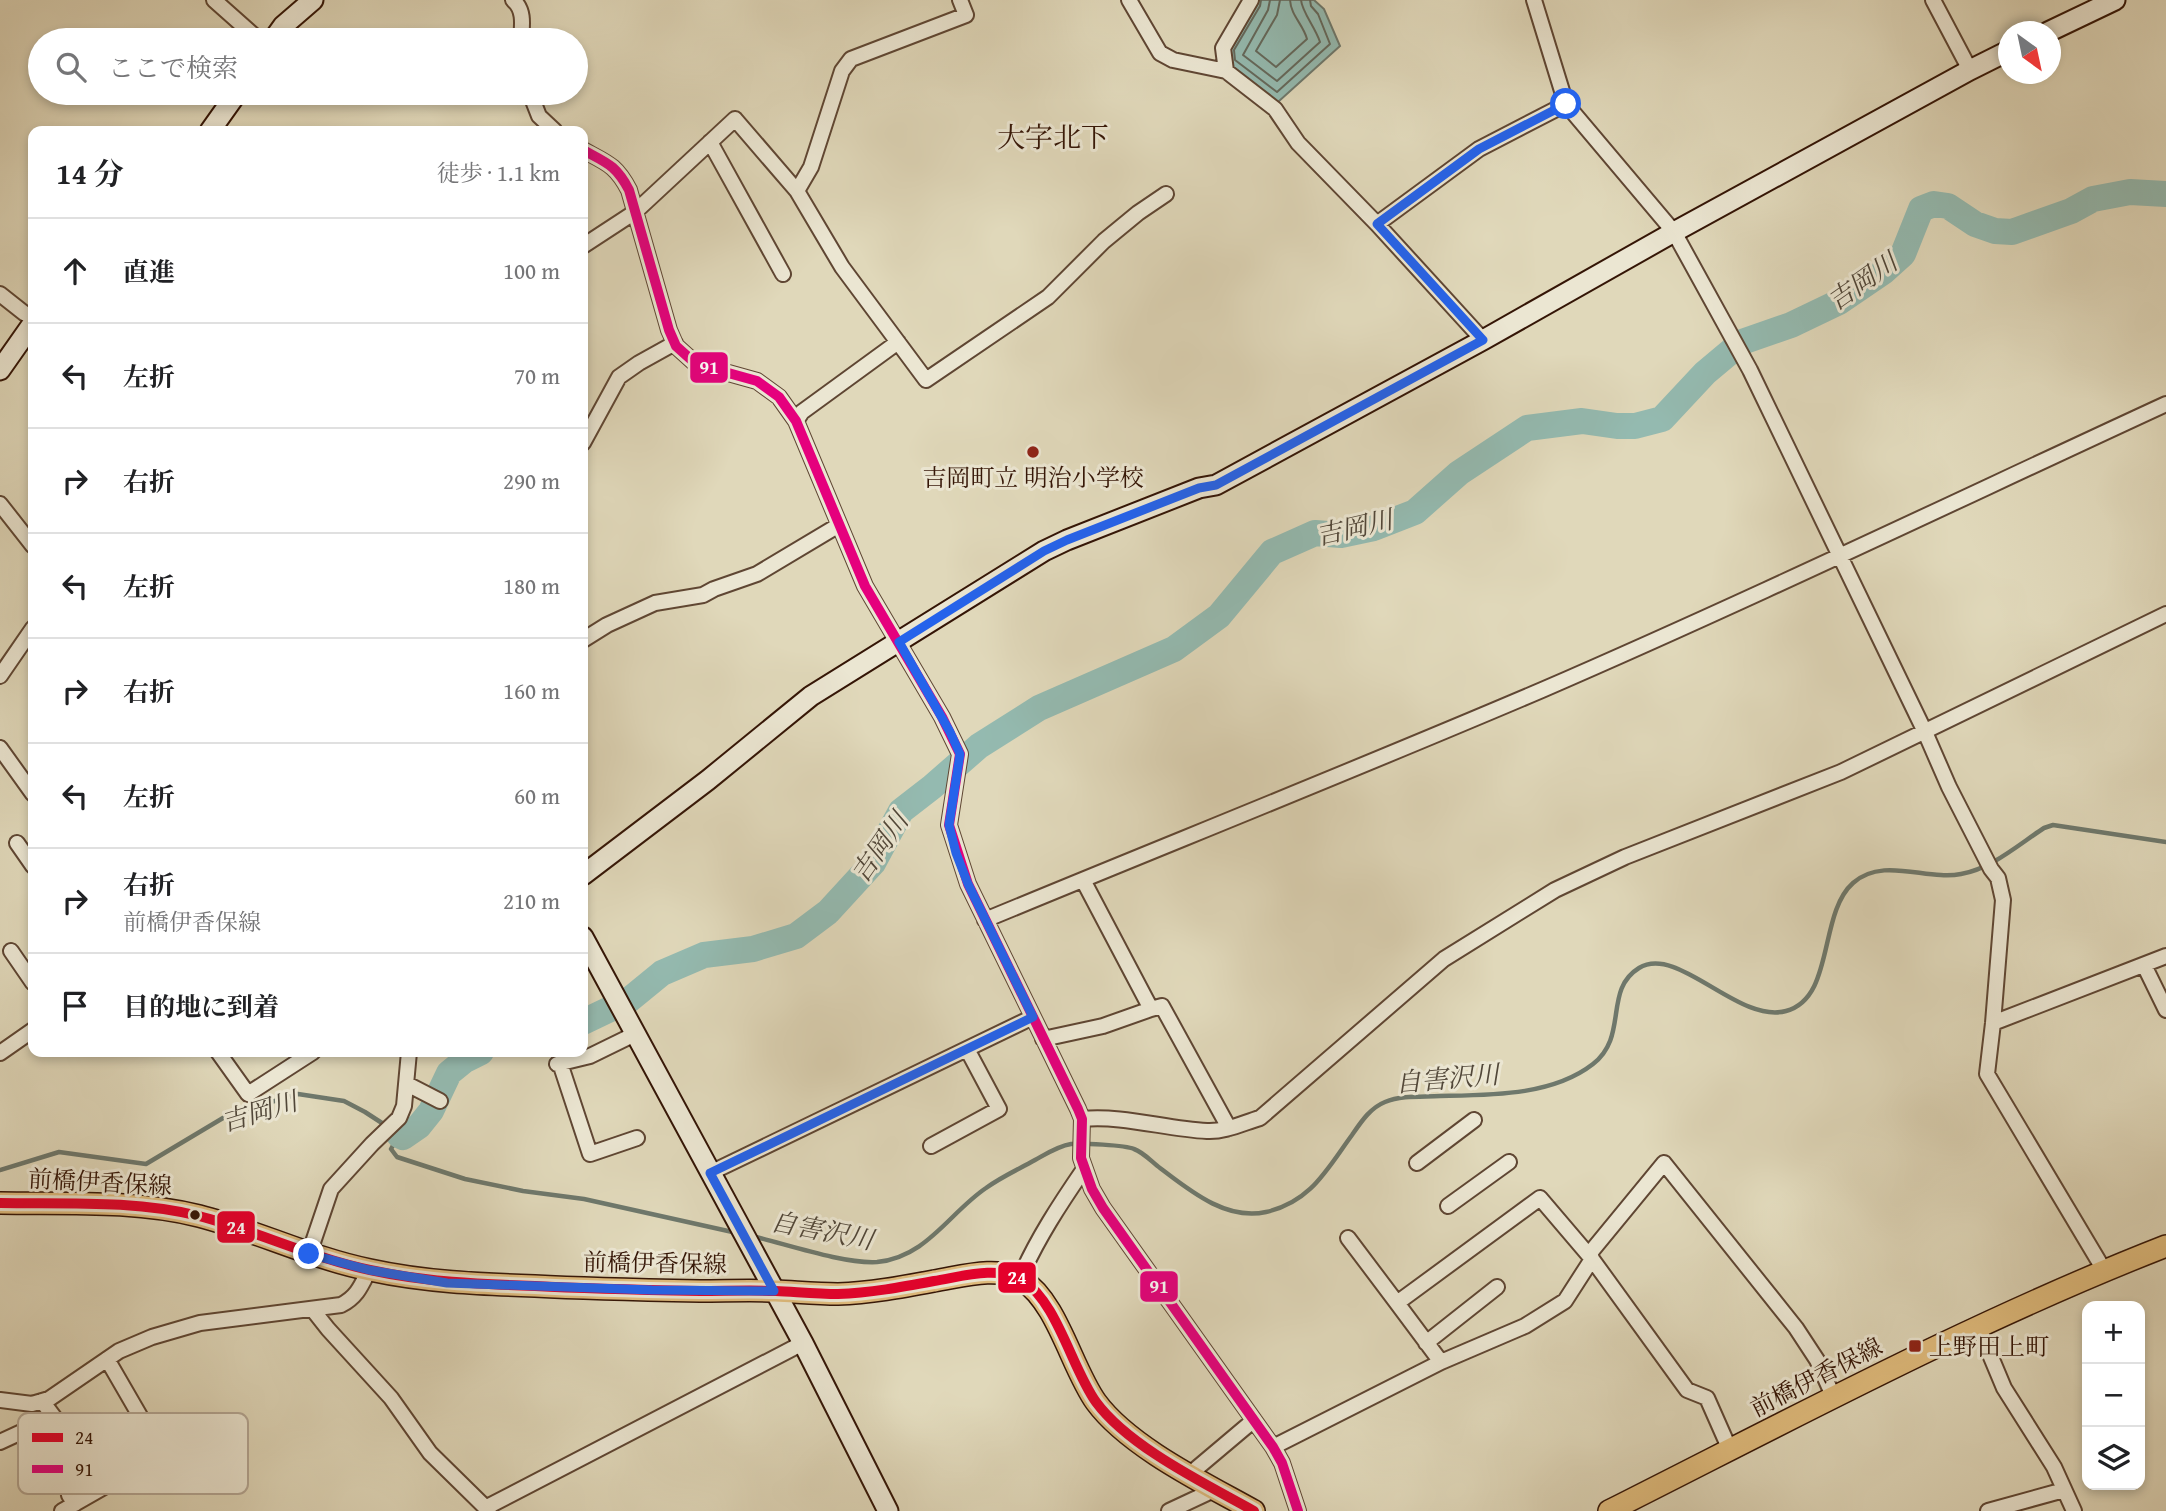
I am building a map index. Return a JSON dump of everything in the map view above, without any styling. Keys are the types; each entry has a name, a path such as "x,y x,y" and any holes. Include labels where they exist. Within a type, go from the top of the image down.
{"main road":[{"name":"前橋伊香保線","path":"2,1203 158,1208 201,1217 309,1254 369,1270 447,1283 835,1294 871,1292 979,1274 1002,1274 1020,1278"},
{"name":"前橋伊香保線","path":"1609,1511 1978,1326 2104,1270 2166,1246"},
{"path":"1020,1278 1043,1300 1087,1387 1110,1419 1130,1437 1254,1511"}],"street":[{"path":"214,0 246,28"},
{"path":"282,28 313,0"},
{"path":"513,0 518,4 522,16 522,28"},
{"path":"797,191 811,167 842,71 851,59 966,15 960,0"},
{"path":"1129,0 1160,53 1173,60 1226,71 1275,109 1298,143 1377,224 1483,340"},
{"path":"1226,71 1223,48 1251,0"},
{"path":"1534,0 1566,104 1674,232 1750,370 1926,732 1949,787 1998,878 2003,900 1987,1074 2104,1270"},
{"path":"1933,0 1970,70"},
{"path":"2061,26 2115,0"},
{"path":"588,871 708,780 811,696 1044,551 1199,488 1216,485 1998,56"},
{"path":"1377,224 1479,149 1566,104"},
{"path":"214,126 228,105"},
{"path":"535,105 539,116 550,126"},
{"path":"588,244 635,212 735,119 797,191 842,267 926,380 1048,297 1104,241 1166,194"},
{"path":"710,142 783,274"},
{"path":"588,153 620,173 629,190 675,343 696,364 757,380 779,397 796,421 864,586 946,724 960,754 949,825 968,884 1082,1124 1082,1164 1092,1189 1117,1230 1273,1447 1282,1463 1298,1511"},
{"path":"0,293 28,315"},
{"path":"0,370 28,330"},
{"path":"796,421 802,412 898,342"},
{"path":"588,434 619,377 675,343"},
{"path":"985,920 1286,798 1543,689 1839,556 2166,404"},
{"path":"0,504 28,540"},
{"path":"588,637 655,603 703,595 757,574 839,525"},
{"path":"1082,1124 1105,1117 1209,1132 1260,1118 1395,999 1444,960 1555,890 1625,857 1840,772 2166,614"},
{"path":"0,676 28,635"},
{"path":"0,748 28,787"},
{"path":"17,843 28,859"},
{"path":"1083,880 1151,1009"},
{"path":"588,947 803,1343 888,1511"},
{"path":"11,951 28,976"},
{"path":"1993,1023 2166,956"},
{"path":"2144,965 2166,1010"},
{"path":"1043,1039 1103,1026 1162,1006 1229,1128"},
{"path":"710,1173 1033,1017"},
{"path":"588,1056 632,1028"},
{"path":"0,1053 28,1033"},
{"path":"932,1146 999,1110 967,1049"},
{"path":"222,1057 248,1094 305,1057"},
{"path":"309,1254 331,1189 399,1118 404,1106 409,1057"},
{"path":"586,1057 558,1064 590,1154 637,1138"},
{"path":"407,1084 440,1101"},
{"path":"1417,1163 1474,1120"},
{"path":"1448,1206 1509,1162"},
{"path":"1592,1259 1590,1253 1664,1163 1796,1328 1817,1360 1834,1398"},
{"path":"1020,1278 1030,1255 1082,1164"},
{"path":"1397,1303 1540,1198 1592,1259 1687,1390 1707,1398 1730,1450"},
{"path":"1348,1238 1441,1362"},
{"path":"1273,1447 1441,1362 1525,1326 1565,1301 1592,1259"},
{"path":"0,1401 32,1404 49,1399 120,1351 152,1337 200,1323 341,1306 359,1292 369,1270"},
{"path":"1426,1343 1497,1287"},
{"path":"313,1310 391,1398 430,1453 488,1509 803,1343"},
{"path":"1978,1326 2004,1388 2054,1467 2074,1511"},
{"path":"107,1360 138,1413"},
{"path":"42,1401 51,1413"},
{"path":"1190,1474 1254,1420"},
{"path":"0,1442 18,1434"},
{"path":"1170,1511 1216,1489"},
{"path":"1988,1511 2064,1490"},
{"path":"68,1508 92,1494"}],"water":[{"path":"1255,0 1314,0 1324,9 1340,46 1278,102 1228,65 1227,49"}],"waterway":[{"name":"吉岡川","path":"588,1020 629,1000 662,973 704,955 753,949 796,936 828,912 873,863 901,811 979,746 1039,708 1174,649 1219,616 1272,552 1315,533 1341,535 1374,528 1415,512 1459,473 1527,428 1582,421 1635,426 1662,419 1705,373 1742,342 1791,325 1839,302 1883,272 1903,254 1921,209 1934,204 1948,206 1975,224 1995,231 2012,232 2071,211 2093,199 2130,192 2166,194"},
{"name":"自害沢川","path":"752,1236 848,1260 877,1262 895,1258 924,1243 992,1184 1052,1150 1071,1144 1113,1145 1134,1149 1209,1202 1237,1212 1266,1212 1295,1201 1306,1192 1326,1172 1366,1116 1385,1102 1398,1098 1520,1092 1577,1075 1604,1053 1614,1027 1622,988 1628,977 1639,968 1655,963 1672,966 1729,997 1768,1012 1786,1011 1802,1003 1820,973 1842,897 1853,883 1865,875 1891,870 1934,875 1961,874 1994,862 2044,828 2053,825 2166,842"},
{"name":"吉岡川","path":"399,1135 403,1137 419,1126 431,1111 449,1073 471,1057"},
{"name":"吉岡川","path":"0,1170 59,1152 146,1164 228,1115 298,1094 344,1101 385,1125"},
{"name":"自害沢川","path":"392,1130 399,1135 391,1149 397,1157 465,1179 523,1191 584,1199 737,1233"}],"transit line":[{"name":"91","path":"588,153 615,170 629,190 676,346 696,364 757,381 779,397 796,421 865,586 942,717 960,754 949,825 968,884 1082,1119 1081,1158 1092,1189 1273,1447 1282,1463 1298,1511"},
{"name":"24","path":"0,1203 100,1204 175,1211 221,1222 348,1265 452,1282 597,1289 838,1294 886,1289 978,1273 1001,1273 1022,1280 1045,1303 1087,1388 1110,1418 1169,1463 1254,1511"}],"place":[{"name":"吉岡町立 明治小学校","path":"1033,452"},
{"name":"上野田上町","path":"1915,1346"}],"district":[{"name":"大字北下","path":"1053,136"}],"route":[{"path":"309,1254 369,1270 447,1283 774,1291 710,1173 1033,1017 968,884 956,853 949,825 960,754 899,642 1044,551 1199,488 1216,485 1483,340 1377,224 1479,149 1566,104"}]}
